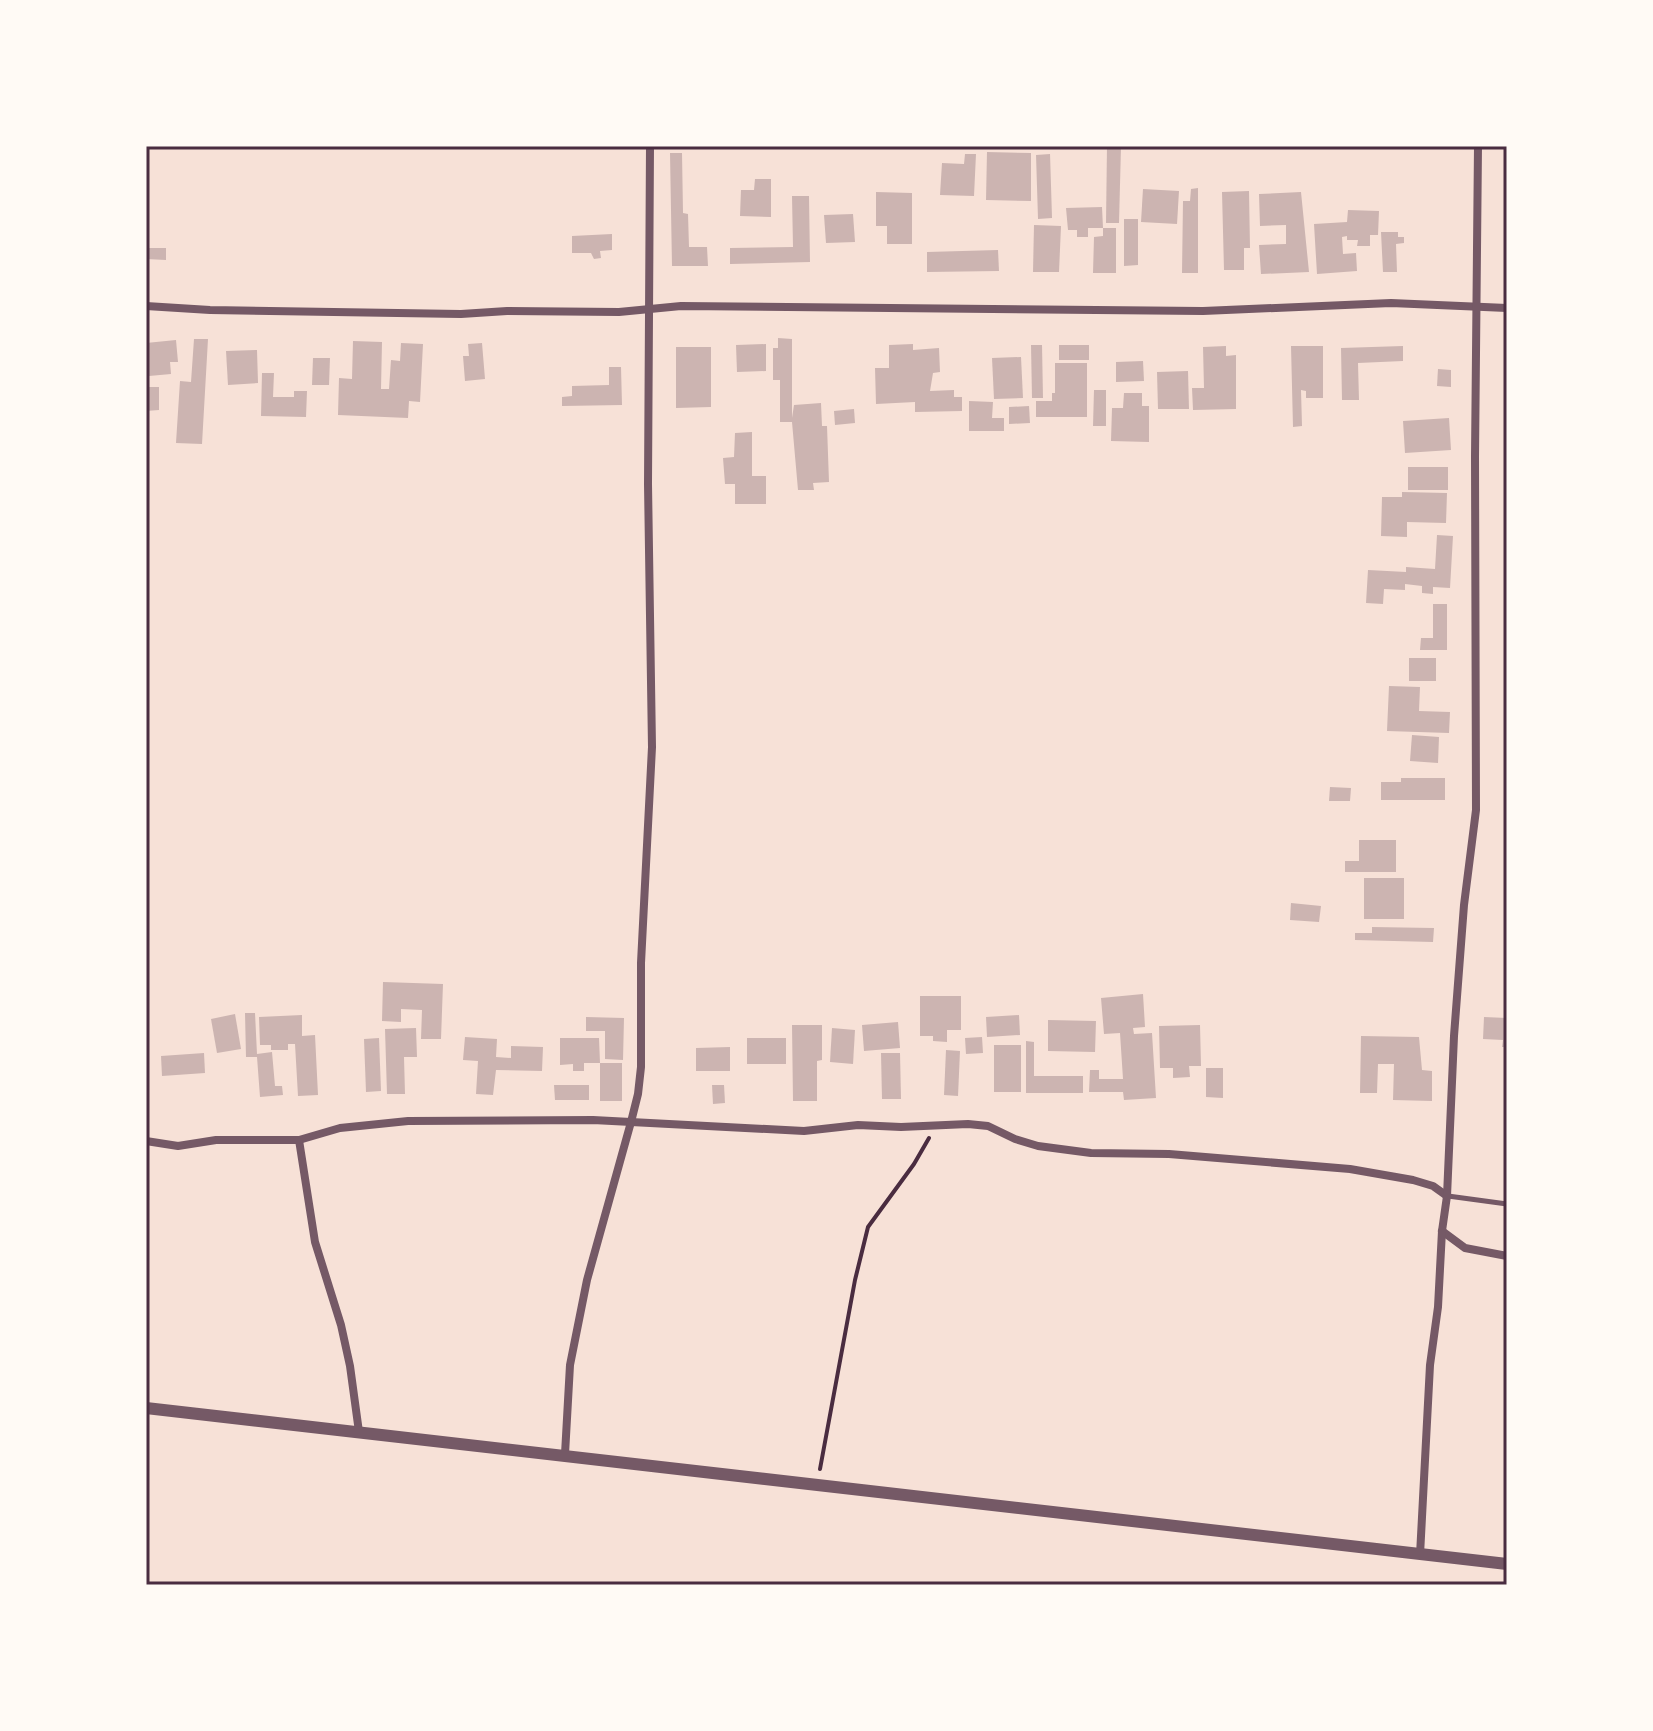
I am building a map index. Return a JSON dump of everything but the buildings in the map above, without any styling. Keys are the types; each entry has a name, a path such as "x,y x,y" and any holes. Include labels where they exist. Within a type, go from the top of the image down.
{"street":[{"path":"565,1454 570,1365 587,1280 638,1094 641,1067 641,963 652,747 648,484 650,146"},
{"path":"1420,1555 1426,1416 1447,1196 1454,1036 1464,905 1476,810 1475,306 1478,146"},
{"path":"146,306 461,314 507,311 619,312 681,306 1203,311 1391,303 1507,308"},
{"path":"146,1141 178,1146 216,1140 299,1140 340,1128 386,1122 631,1122 804,1131 858,1125 968,1124 988,1126 1038,1146 1091,1153 1169,1154 1318,1165 1413,1180 1433,1186 1447,1196"},
{"path":"299,1140 315,1242 341,1325 359,1432"},
{"path":"1442,1231 1465,1248 1507,1256"},
{"path":"146,1408 1507,1564"}],"lane":[{"path":"1447,1196 1507,1204"}],"path":[{"path":"817,1483 868,1227 914,1164 935,1125"}]}
